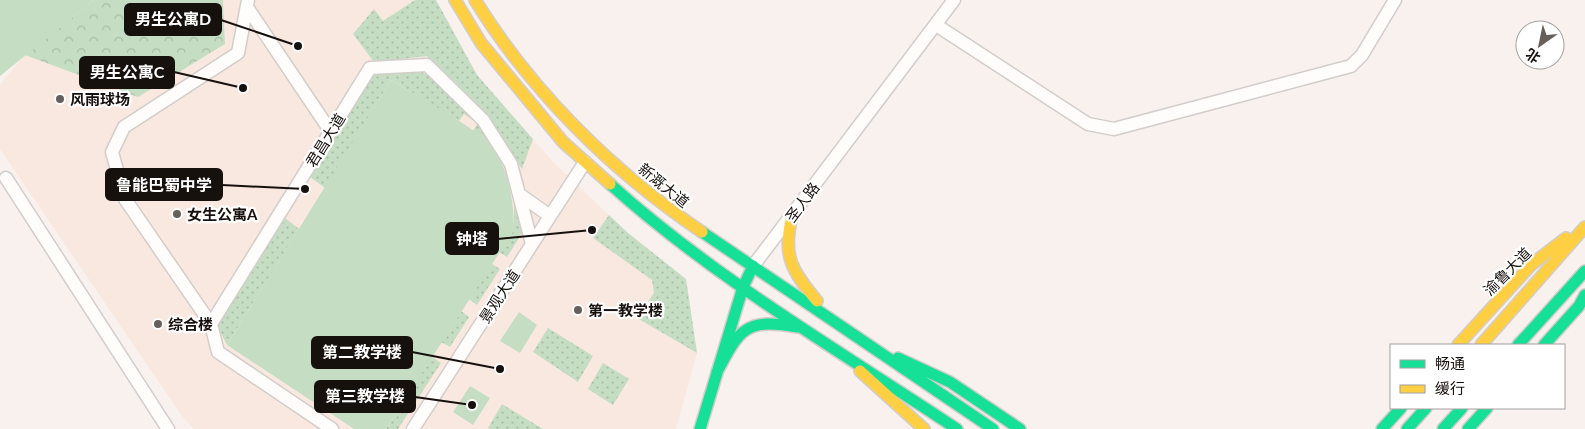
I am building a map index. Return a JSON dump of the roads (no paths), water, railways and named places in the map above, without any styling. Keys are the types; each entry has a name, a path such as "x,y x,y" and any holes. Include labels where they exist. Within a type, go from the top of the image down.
{"main road":[{"path":"454,0 481,43 563,142 653,223 743,287 957,429"},
{"name":"新溉大道","path":"475,0 495,32 576,129 665,207 993,429"},
{"path":"792,216 786,240 790,265 796,278 834,321"},
{"name":"渝鲁大道","path":"1459,344 1531,265 1585,226"},
{"name":"渝鲁大道","path":"1482,344 1585,226"},
{"name":"圣人路","path":"700,429 743,287 753,266"},
{"path":"1519,344 1585,271"},
{"path":"1545,344 1579,306 1585,295"},
{"path":"717,372 736,337 748,327 779,323 805,328"},
{"path":"834,347 924,429"},
{"name":"新溉大道","path":"875,348 950,382 1020,429"},
{"path":"1382,429 1401,409"},
{"path":"1407,429 1425,409"},
{"path":"1443,429 1461,409"},
{"path":"1468,429 1486,409"}],"street":[{"name":"圣人路","path":"753,266 954,0"},
{"path":"936,25 1088,124 1114,129 1351,66 1362,55 1395,0"},
{"path":"247,4 331,132"},
{"path":"247,4 238,53 124,127 112,152 125,199 211,324 218,352 332,429"},
{"name":"君昌大道","path":"211,324 370,68 426,65 483,120 511,164 532,244"},
{"name":"景观大道","path":"413,429 585,162"},
{"path":"6,178 168,429"},
{"path":"519,194 550,216"}],"place":[{"name":"男生公寓D","path":"298,46"},
{"name":"男生公寓C","path":"243,88"},
{"name":"风雨球场","path":"60,99"},
{"name":"鲁能巴蜀中学","path":"305,189"},
{"name":"女生公寓A","path":"177,214"},
{"name":"钟塔","path":"592,230"},
{"name":"第一教学楼","path":"578,310"},
{"name":"综合楼","path":"158,324"},
{"name":"第二教学楼","path":"500,369"},
{"name":"第三教学楼","path":"472,405"}]}
